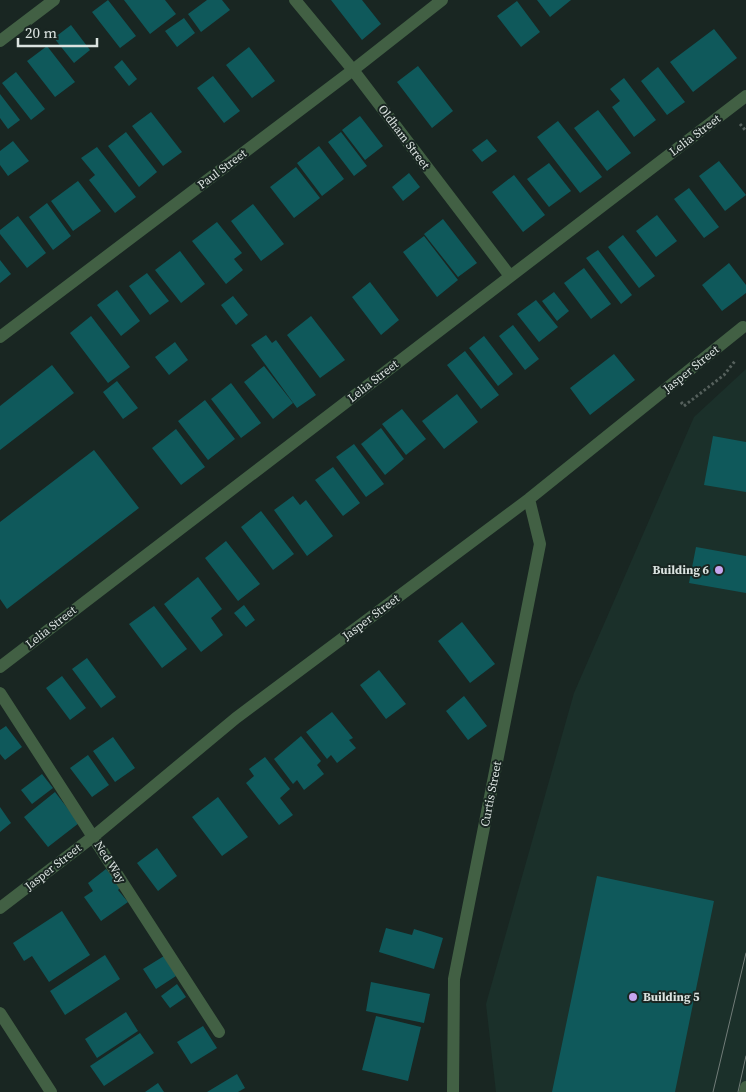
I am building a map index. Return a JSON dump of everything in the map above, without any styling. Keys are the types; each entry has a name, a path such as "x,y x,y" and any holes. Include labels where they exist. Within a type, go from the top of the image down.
{"street":[{"path":"0,41 54,0"},
{"name":"Oldham Street","path":"295,0 353,70 510,276"},
{"name":"Paul Street","path":"0,337 353,70 442,0"},
{"name":"Lelia Street","path":"0,667 746,96"},
{"name":"Jasper Street","path":"0,908 94,836 236,718 529,499 743,327"},
{"name":"Curtis Street","path":"453,1092 454,979 540,544 529,499"},
{"name":"Ned Way","path":"0,693 219,1032"},
{"path":"0,1014 51,1092"},
{"path":"745,1092 746,1087"}],"path":[{"path":"678,398 684,406 724,375 736,360"}],"shaded area":[{"path":"746,369 746,1092 496,1092 486,1004 574,693 694,417"}],"building":[{"path":"108,0 136,36 120,48 92,12"},
{"path":"124,0 165,0 176,14 150,34"},
{"path":"207,0 222,0 230,10 201,32 188,14"},
{"path":"331,0 362,0 381,24 362,40"},
{"path":"537,0 571,0 550,17"},
{"path":"517,1 540,32 521,47 497,16"},
{"path":"184,18 195,33 177,47 165,31"},
{"path":"71,25 90,50 74,63 54,38"},
{"path":"714,29 737,58 693,92 670,62"},
{"path":"47,46 75,82 55,97 27,61"},
{"path":"249,47 275,81 252,98 226,65"},
{"path":"122,60 137,79 129,86 114,67"},
{"path":"418,66 453,111 432,128 397,82"},
{"path":"658,67 685,102 667,115 641,81"},
{"path":"16,72 45,109 31,120 2,83"},
{"path":"213,76 240,111 224,123 197,88"},
{"path":"624,78 656,120 634,137 612,107 620,101 610,89"},
{"path":"0,94 20,120 8,129 0,118"},
{"path":"598,110 631,153 607,171 574,128"},
{"path":"151,112 182,152 163,166 132,126"},
{"path":"360,116 383,146 365,160 342,130"},
{"path":"558,121 602,177 580,193 537,137"},
{"path":"126,132 157,172 139,187 108,146"},
{"path":"341,132 367,166 354,176 328,142"},
{"path":"487,139 497,151 482,162 472,150"},
{"path":"13,141 29,161 8,176 0,165 0,151"},
{"path":"319,146 344,179 322,196 297,163"},
{"path":"97,147 136,197 115,213 89,180 95,175 81,158"},
{"path":"719,161 746,195 725,211 699,176"},
{"path":"549,163 571,191 549,207 527,179"},
{"path":"296,167 320,198 294,218 270,187"},
{"path":"409,173 420,187 403,201 392,187"},
{"path":"514,175 545,215 523,232 492,192"},
{"path":"78,181 101,211 73,231 51,201"},
{"path":"689,188 719,227 704,238 674,199"},
{"path":"47,203 71,236 53,250 29,217"},
{"path":"253,204 284,244 261,261 231,221"},
{"path":"657,215 677,241 656,257 636,231"},
{"path":"18,216 46,253 27,268 0,234 0,230"},
{"path":"443,219 477,263 458,277 424,234"},
{"path":"217,222 242,253 234,259 243,270 226,284 192,241"},
{"path":"623,235 655,276 639,288 608,247"},
{"path":"424,236 458,280 437,297 403,252"},
{"path":"598,250 632,295 621,304 586,258"},
{"path":"180,251 205,284 181,303 155,270"},
{"path":"0,260 11,274 0,283"},
{"path":"729,263 746,285 746,293 722,311 702,285"},
{"path":"584,268 611,304 591,319 564,283"},
{"path":"147,273 169,301 150,315 129,286"},
{"path":"370,282 399,320 381,335 352,297"},
{"path":"117,290 140,321 121,336 97,305"},
{"path":"554,292 569,311 557,321 542,301"},
{"path":"233,296 248,315 236,325 221,305"},
{"path":"536,300 558,327 539,342 517,314"},
{"path":"91,316 130,367 108,383 70,333"},
{"path":"311,316 345,360 320,378 287,335"},
{"path":"513,325 539,359 525,370 499,336"},
{"path":"266,335 272,343 276,340 316,395 297,408 251,345"},
{"path":"484,336 513,374 498,386 469,348"},
{"path":"175,342 188,360 169,375 155,357"},
{"path":"465,351 499,395 481,409 447,365"},
{"path":"614,354 635,380 590,415 570,388"},
{"path":"52,365 74,393 0,450 0,406"},
{"path":"264,366 293,403 273,419 244,382"},
{"path":"117,381 138,408 123,419 103,392"},
{"path":"231,383 261,423 241,438 211,399"},
{"path":"457,394 478,422 444,449 422,421"},
{"path":"205,400 235,439 208,460 178,421"},
{"path":"402,409 426,439 406,455 382,424"},
{"path":"381,428 404,459 385,475 361,444"},
{"path":"176,429 205,467 181,485 152,448"},
{"path":"713,436 746,442 746,492 704,485"},
{"path":"354,444 384,484 366,497 336,457"},
{"path":"94,450 139,508 7,609 0,599 0,522"},
{"path":"333,467 360,503 343,516 315,480"},
{"path":"293,496 300,505 306,500 333,536 307,556 274,510"},
{"path":"261,511 294,554 273,570 241,527"},
{"path":"226,541 260,584 238,601 205,558"},
{"name":"Building 6","path":"696,547 746,556 746,593 689,583"},
{"path":"198,577 222,609 211,618 223,635 201,652 164,604"},
{"path":"244,605 255,620 246,627 234,613"},
{"path":"154,606 187,649 162,668 129,624"},
{"path":"462,622 495,664 470,683 438,641"},
{"path":"87,658 116,697 101,708 72,669"},
{"path":"379,670 406,704 386,719 360,685"},
{"path":"62,676 86,708 70,720 46,688"},
{"path":"464,696 487,726 468,740 446,711"},
{"path":"332,712 353,738 349,740 356,748 337,763 331,755 327,759 306,732"},
{"path":"6,726 22,747 5,760 0,754 0,730"},
{"path":"301,736 321,761 317,765 324,774 304,790 297,780 293,784 274,759"},
{"path":"113,737 135,768 115,782 93,751"},
{"path":"88,755 109,785 92,797 70,768"},
{"path":"265,757 290,789 280,798 293,815 279,825 246,783 254,776 249,769"},
{"path":"42,774 53,788 32,804 21,790"},
{"path":"55,792 79,823 48,847 24,817"},
{"path":"218,797 248,837 222,856 192,817"},
{"path":"0,807 11,823 0,832"},
{"path":"157,848 177,876 158,891 137,863"},
{"path":"106,869 121,887 118,890 128,902 101,921 84,897 93,891 88,883"},
{"name":"Building 5","path":"597,876 714,901 675,1092 552,1092"},
{"path":"62,911 90,955 49,982 32,956 24,961 13,943"},
{"path":"386,928 412,935 414,929 443,938 434,969 379,952"},
{"path":"105,955 120,979 65,1015 50,991"},
{"path":"164,956 176,976 156,989 143,969"},
{"path":"371,982 430,994 424,1023 366,1011"},
{"path":"177,984 186,997 170,1008 161,996"},
{"path":"126,1012 138,1031 97,1058 85,1039"},
{"path":"376,1016 421,1027 408,1081 362,1070"},
{"path":"203,1026 217,1048 191,1064 177,1042"},
{"path":"140,1033 154,1053 104,1086 90,1066"},
{"path":"237,1074 245,1088 238,1092 207,1092"},
{"path":"158,1083 164,1092 145,1092"}],"tram line":[{"path":"713,1092 746,953"},
{"path":"738,1092 746,1056"}],"place":[{"name":"Building 6","path":"719,570"},
{"name":"Building 5","path":"633,997"}]}
